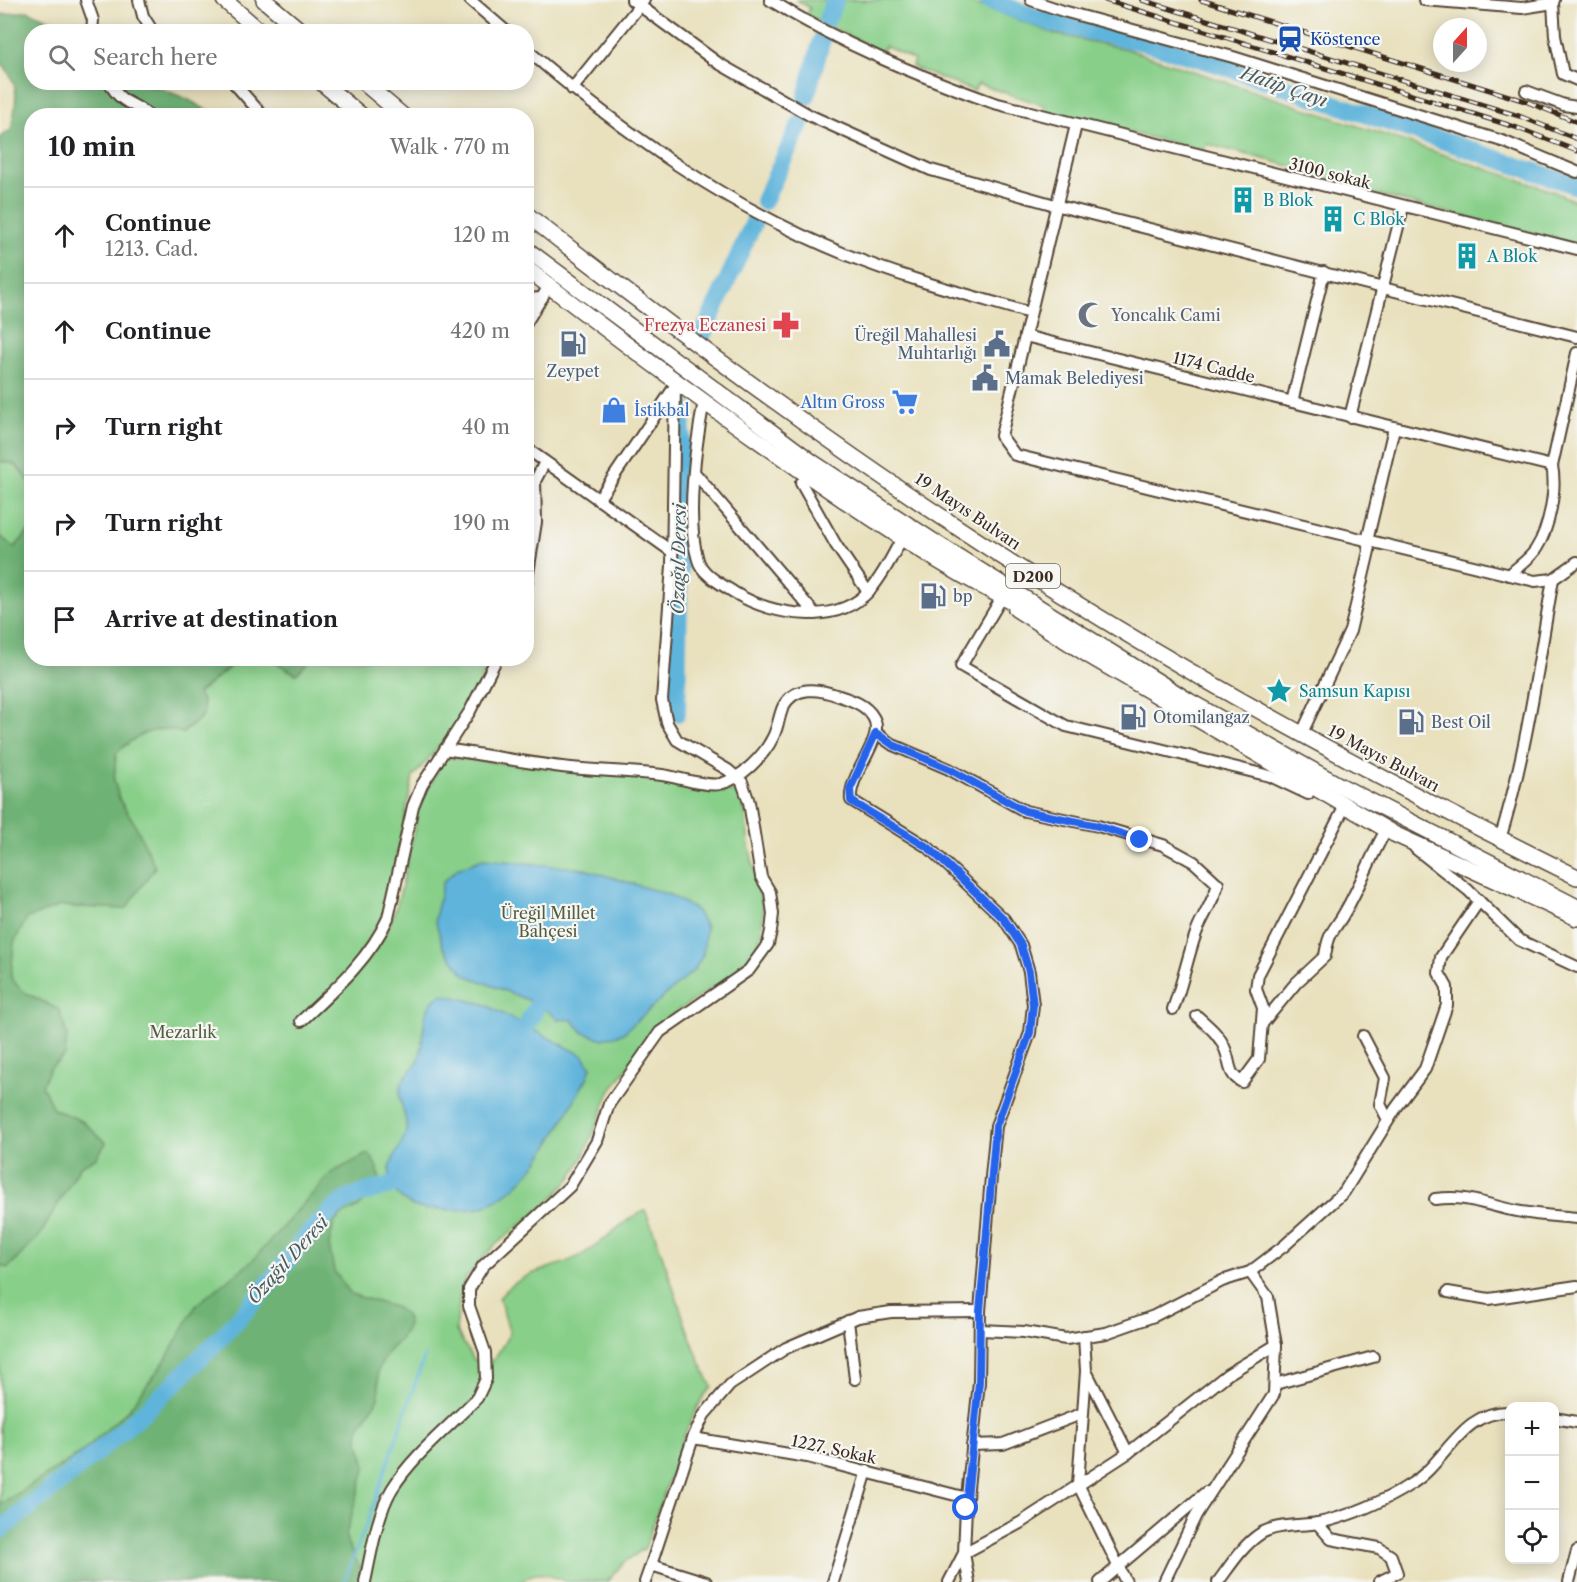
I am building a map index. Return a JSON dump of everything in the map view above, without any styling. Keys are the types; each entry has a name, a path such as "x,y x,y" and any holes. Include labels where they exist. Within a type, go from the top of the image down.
{"highway":[{"path":"224,0 252,24"},
{"path":"264,0 292,24"},
{"path":"331,90 352,108"},
{"path":"372,90 394,108"},
{"name":"19 Mayıs Bulvarı","path":"534,220 657,316 820,434 1020,568 1301,735 1577,877"},
{"name":"D200","path":"534,255 812,462 1189,701 1339,785 1577,907"},
{"path":"534,278 546,292 635,350 676,383 794,466 902,538 1088,655 1386,830 1577,918"},
{"path":"635,350 661,350"},
{"path":"996,596 1087,637"}],"street":[{"path":"86,0 93,24"},
{"path":"139,0 143,16 148,24"},
{"path":"470,0 498,24"},
{"name":"3100 sokak","path":"770,0 808,24 910,72 994,103 1577,249"},
{"path":"1031,0 1233,57 1505,142 1577,172"},
{"path":"1424,0 1522,8 1554,1 1555,36 1563,74 1577,80"},
{"path":"572,88 638,2 718,63 811,116 931,170 1055,205 1383,286 1577,337"},
{"path":"534,56 638,140 702,182 769,219 847,255 911,278 1030,313"},
{"path":"115,90 123,102 139,108"},
{"path":"240,90 256,108"},
{"path":"1526,91 1577,107"},
{"path":"1076,125 1001,436 1015,455 1535,581 1553,579 1577,562"},
{"path":"1350,417 1403,207"},
{"path":"1292,402 1324,272"},
{"path":"534,296 546,292"},
{"path":"534,311 546,292"},
{"name":"1174 Cadde","path":"1025,336 1552,466"},
{"path":"1509,575 1535,551 1546,525 1554,478 1552,466 1577,353"},
{"path":"598,500 676,383"},
{"path":"365,1582 374,1542 391,1491 405,1471 477,1398 484,1386 485,1352 469,1306 469,1288 483,1266 570,1186 597,1141 609,1104 660,1032 749,970 768,944 773,914 770,892 761,877 749,802 742,783 735,776 677,740 667,723 662,699 671,551 676,383"},
{"path":"704,401 696,441 694,534 698,562 708,574 754,604 781,612 815,614 845,606 868,592 882,574 902,538"},
{"path":"1301,735 1350,632 1394,428"},
{"path":"534,454 671,551"},
{"path":"534,535 536,522 534,487 545,462"},
{"path":"694,472 815,614"},
{"path":"801,483 824,526 868,592"},
{"path":"1500,839 1510,806 1528,720 1553,579"},
{"path":"996,596 961,666 1066,726 1270,776 1308,794"},
{"path":"301,1021 335,989 381,935 388,918 413,806 422,785 470,711 493,666"},
{"path":"445,749 563,767 662,775 720,784 735,776 764,753 784,706 791,697 804,690 822,690 857,702 872,715 877,724 876,733 850,789 851,801 929,848 1004,919 1021,945 1029,972 1033,1005 1030,1033 996,1126 980,1311 979,1382 967,1498 964,1553 969,1582"},
{"path":"876,733 893,745 949,769 1025,811 1098,826 1163,844 1194,862 1218,884 1212,904 1196,933 1184,980 1173,1009"},
{"path":"1197,1016 1216,1034 1226,1050 1228,1068 1242,1082 1259,1059 1263,1008 1256,989 1258,975 1345,806"},
{"path":"1262,1024 1296,982 1326,956 1328,935 1346,912 1368,862 1386,830"},
{"path":"1400,837 1479,901 1519,940 1577,967"},
{"path":"980,1330 1066,1339 1106,1333 1154,1316 1222,1281 1250,1272 1284,1246 1344,1192 1388,1120 1425,1069 1447,1005 1447,987 1439,973 1441,957 1479,901"},
{"path":"1362,1036 1385,1078 1380,1104 1388,1120"},
{"path":"1435,1199 1454,1197 1512,1210 1577,1218"},
{"path":"1164,1582 1196,1515 1274,1394 1276,1345 1268,1297 1250,1272"},
{"path":"1448,1292 1489,1299 1577,1286"},
{"path":"645,1582 693,1438 704,1415 730,1385 786,1348 848,1321 891,1312 980,1311"},
{"path":"848,1321 855,1379"},
{"path":"1084,1336 1086,1371 1081,1414 1078,1484 1126,1582"},
{"path":"949,1582 964,1553 1020,1523 1128,1453 1228,1374 1276,1345"},
{"path":"1275,1384 1373,1357"},
{"path":"1086,1371 1128,1453"},
{"path":"1218,1582 1236,1557 1261,1533 1317,1523 1367,1505 1410,1485 1427,1472 1468,1425 1481,1416 1505,1412"},
{"path":"972,1445 1003,1444 1081,1414"},
{"path":"1559,1419 1577,1422"},
{"name":"1227. Sokak","path":"693,1438 807,1457 967,1498"},
{"path":"833,1582 867,1471"},
{"path":"1100,1582 1214,1486"},
{"path":"1317,1523 1331,1539 1379,1548 1391,1556 1397,1573 1379,1582"},
{"path":"1569,1582 1577,1551"},
{"path":"651,1565 706,1582"}],"green space":[{"path":"797,0 965,0 1055,34 1127,49 1550,190 1577,202 1577,245 1316,179 1317,173 1207,144 1204,150 1044,113 1046,106 978,84 974,91 912,67 914,60 885,46 881,52 806,15 810,8"},
{"path":"28,11 60,24 24,24 24,90 165,90 203,108 24,108 24,475 15,464 0,461 0,137 11,130 16,93 7,69 0,61 0,15"},
{"path":"0,461 14,464 24,475 24,537 14,548 0,536"},
{"path":"0,536 14,548 24,537 24,666 231,666 198,693 204,707 202,716 182,733 164,729 155,730 138,737 116,754 114,781 120,801 135,824 155,867 126,909 60,906 27,918 14,942 11,978 22,991 59,1010 67,1035 65,1055 50,1068 42,1086 53,1109 82,1121 106,1143 97,1157 80,1166 40,1235 8,1268 0,1265"},
{"path":"231,666 282,666 296,674 304,666 486,666 478,689 457,725 413,777 385,916 374,950 383,938 396,907 416,823 416,813 444,757 676,781 739,793 745,811 749,846 763,907 762,933 753,955 736,972 676,1012 643,1045 610,1092 583,1158 571,1178 547,1204 494,1246 466,1277 460,1296 456,1331 474,1360 494,1360 510,1333 499,1298 510,1287 531,1274 576,1258 645,1210 693,1344 712,1387 703,1397 685,1433 645,1548 623,1563 607,1582 567,1582 544,1574 532,1575 522,1582 367,1582 0,1574 0,1265 8,1268 40,1235 80,1166 97,1157 82,1121 53,1109 42,1085 50,1068 65,1055 59,1010 22,991 10,978 14,942 27,918 60,906 126,909 135,824 120,801 114,781 116,754 122,747 138,737 155,730 174,730 183,733 203,716 203,702 198,694"},
{"path":"282,666 305,666 296,674"},
{"path":"369,1153 378,1169 380,1181 359,1207 342,1215 334,1223 329,1245 334,1271 351,1294 397,1308 406,1316 408,1325 400,1339 386,1354 378,1371 379,1398 359,1428 358,1439 366,1466 346,1534 347,1542 367,1582 0,1582 0,1505 82,1452 129,1409 164,1362 197,1304 251,1262 331,1173"}],"water":[{"path":"483,859 584,869 670,895 696,910 706,927 703,955 694,970 622,1034 603,1039 584,1033 572,1020 558,1019 538,1004 465,975 443,947 435,919 443,882 457,869"},
{"path":"442,994 484,1004 584,1056 591,1067 556,1133 532,1169 502,1197 477,1209 418,1208 400,1197 390,1177 391,1166 406,1129 400,1095 401,1085 419,1059 424,1023 429,1007"}],"waterway":[{"name":"Özağıl Deresi","path":"827,19 835,0"},
{"name":"Hatip Çayı","path":"988,0 1055,24 1147,43 1211,62 1577,186"},
{"name":"Özağıl Deresi","path":"806,97 822,39"},
{"name":"Özağıl Deresi","path":"764,201 800,124"},
{"name":"Özağıl Deresi","path":"703,334 755,220"},
{"name":"Özağıl Deresi","path":"677,713 682,404"},
{"name":"Özağıl Deresi","path":"516,1046 549,983"},
{"name":"Özağıl Deresi","path":"0,1530 98,1452 169,1389 239,1318 307,1236 335,1208 353,1197 395,1184 414,1174"},
{"path":"344,1582 370,1515 425,1355"}],"railway":[{"path":"1105,0 1515,127 1577,151"},
{"path":"1142,0 1519,116 1577,139"},
{"path":"1201,0 1525,101 1577,122"}],"place":[{"name":"Köstence","path":"1290,39"},
{"name":"B Blok","path":"1243,200"},
{"name":"C Blok","path":"1333,219"},
{"name":"A Blok","path":"1467,256"},
{"name":"Yoncalık Cami","path":"1091,315"},
{"name":"Frezya Eczanesi","path":"786,325"},
{"name":"Zeypet","path":"573,344"},
{"name":"Üreğil Mahallesi Muhtarlığı","path":"997,344"},
{"name":"Mamak Belediyesi","path":"985,378"},
{"name":"Altın Gross","path":"905,402"},
{"name":"İstikbal","path":"614,410"},
{"name":"bp","path":"933,596"},
{"name":"Samsun Kapısı","path":"1279,691"},
{"name":"Otomilangaz","path":"1133,717"},
{"name":"Best Oil","path":"1411,722"}],"route":[{"path":"966,1508 979,1382 980,1311 990,1177 996,1126 1030,1033 1033,1005 1029,972 1021,945 1004,919 929,848 851,801 850,789 876,733 893,745 949,769 1025,811 1098,826 1140,840"}],"park label":[{"name":"Üreğil Millet Bahçesi","path":"548,922"},
{"name":"Mezarlık","path":"183,1032"}]}
